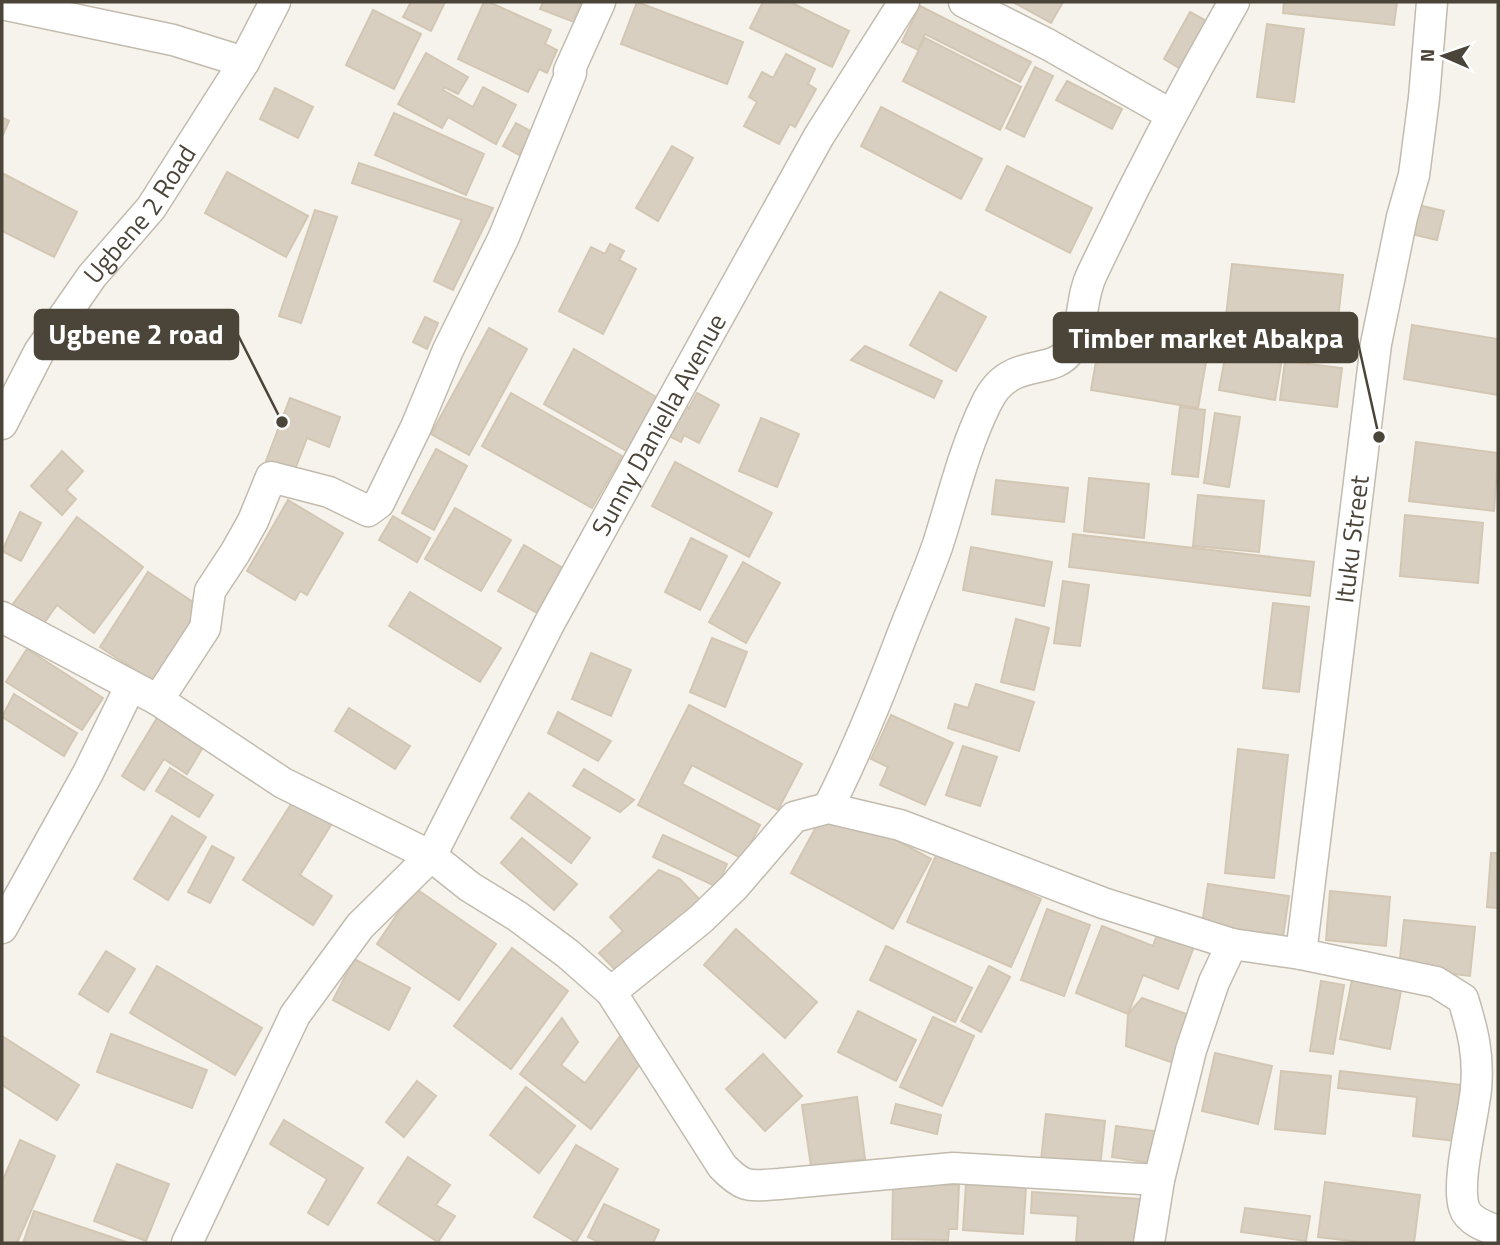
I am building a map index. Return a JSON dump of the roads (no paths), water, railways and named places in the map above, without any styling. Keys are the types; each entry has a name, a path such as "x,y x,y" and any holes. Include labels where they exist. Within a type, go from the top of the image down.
{"street":[{"name":"Ugbene 2 Road","path":"2,424 39,352 92,276 151,208 244,62 275,2"},
{"path":"158,700 205,628 210,591 247,531 271,477 329,492 368,511 379,503 416,428 448,350 503,239 571,73 569,71 600,2"},
{"name":"Sunny Daniella Avenue","path":"187,1243 295,1015 360,926 431,856 550,622 710,331 819,136 904,2"},
{"path":"964,2 1049,45 1170,114"},
{"path":"828,808 854,757 896,652 937,545 972,433 987,400 999,383 1012,374 1035,366 1056,363 1069,352 1080,330 1088,282 1170,114 1234,2"},
{"name":"Ituku Street","path":"1301,954 1377,344 1402,217 1414,175 1432,2"},
{"path":"2,4 173,40 244,62"},
{"path":"2,617 158,700 283,783 431,856 470,887 517,916 568,954 611,992 723,1166 738,1182 755,1185 779,1184 953,1168 1159,1180"},
{"path":"2,928 88,772 130,687"},
{"path":"611,992 701,919 734,887 794,817 828,808 900,825 1103,902 1231,944 1301,954 1436,982 1463,999 1477,1052 1476,1090 1461,1191 1465,1211 1481,1225 1498,1231"},
{"path":"1149,1243 1159,1180 1200,1019 1231,944"}],"place":[{"name":"Ugbene 2 road","path":"282,422"},
{"name":"Timber market Abakpa","path":"1379,437"}]}
